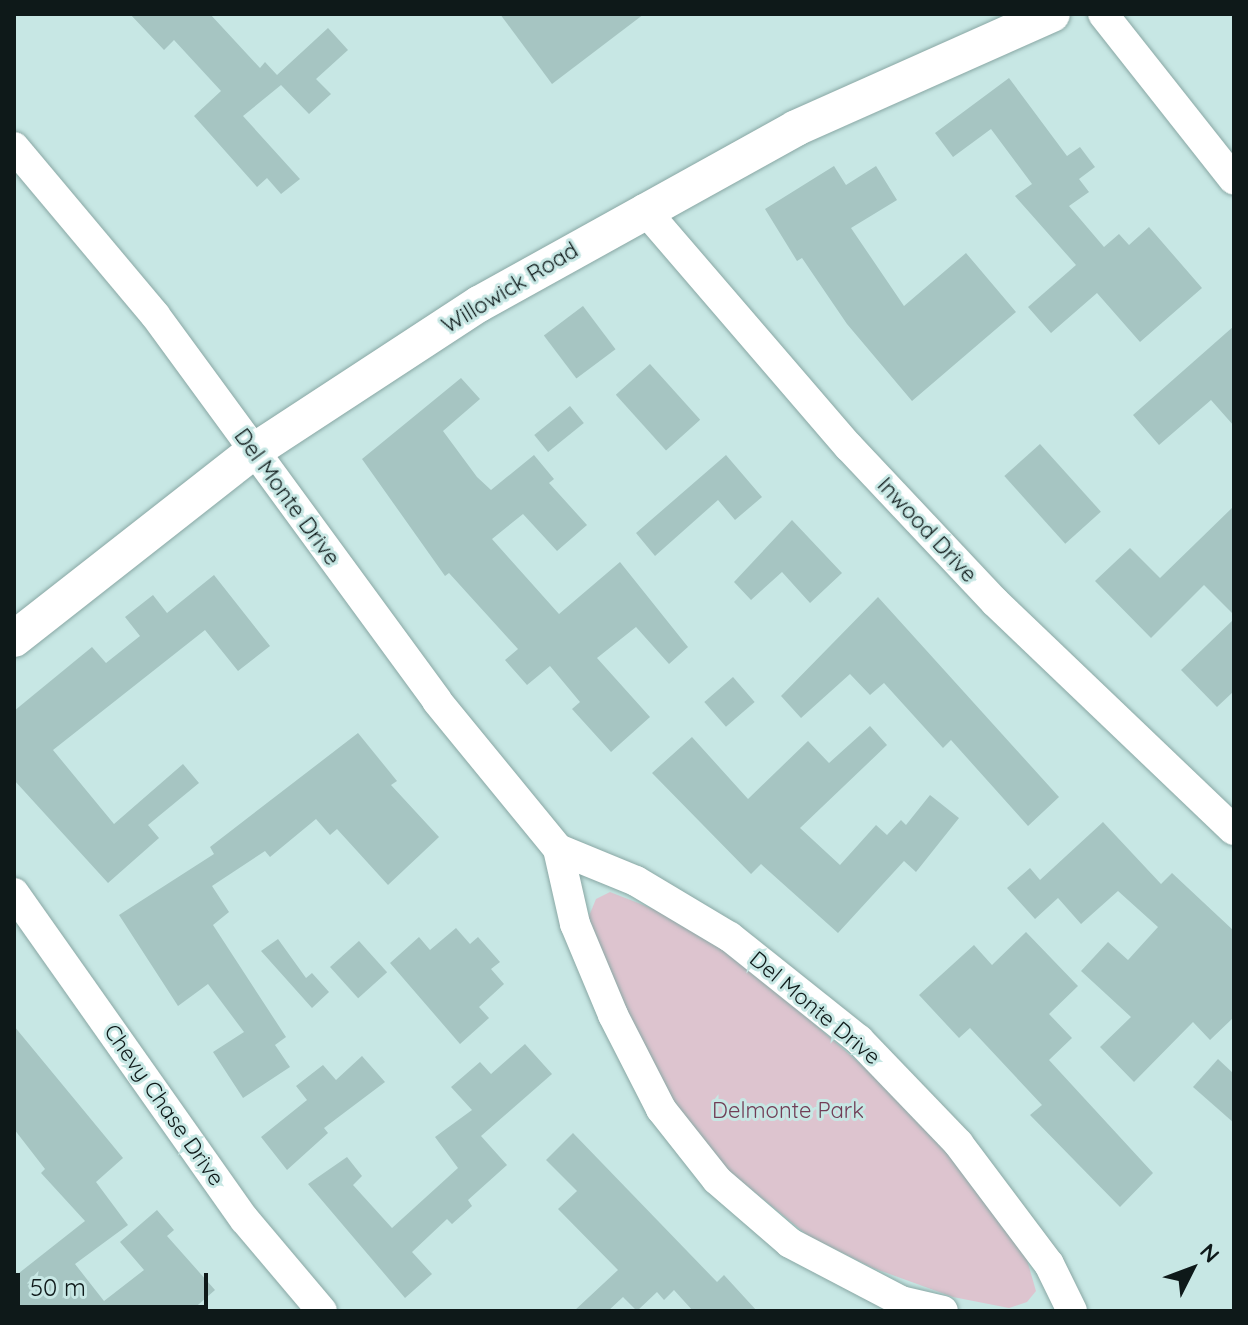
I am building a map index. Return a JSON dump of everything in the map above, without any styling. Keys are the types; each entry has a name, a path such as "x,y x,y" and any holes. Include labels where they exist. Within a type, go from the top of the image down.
{"street":[{"name":"Willowick Road","path":"14,639 254,451 479,304 644,209 796,128 1052,14"},
{"path":"1103,14 1234,180"},
{"name":"Del Monte Drive","path":"14,147 155,315 437,701 558,849 575,924 613,1015 661,1109 717,1180 790,1243 901,1301 943,1311"},
{"name":"Inwood Drive","path":"644,209 849,447 995,602 1234,830"},
{"name":"Del Monte Drive","path":"558,849 636,881 730,937 859,1040 958,1143 1049,1264 1072,1311"},
{"name":"Chevy Chase Drive","path":"14,893 245,1220 322,1311"}],"green space":[{"name":"Delmonte Park","path":"610,892 674,917 746,965 894,1093 966,1175 1027,1260 1036,1291 1027,1302 1009,1308 953,1297 873,1268 807,1235 729,1171 672,1106 602,957 589,916 596,899"}],"building":[{"path":"130,14 210,14 260,68 265,62 277,75 328,28 348,50 316,79 331,94 309,114 281,85 243,116 300,179 281,194 267,178 257,187 194,116 221,91 174,40 164,50"},
{"path":"500,14 644,14 552,84"},
{"path":"1009,78 1067,156 1080,147 1095,167 1079,179 1089,192 1069,206 1104,247 1119,234 1129,245 1149,227 1202,288 1140,342 1097,293 1051,333 1028,307 1076,265 1015,196 1032,184 991,129 953,157 935,133"},
{"path":"834,166 846,185 876,166 897,200 851,228 904,306 966,253 1016,312 912,401 847,324 802,258 797,261 765,209"},
{"path":"583,306 615,349 576,379 544,335"},
{"path":"1234,326 1234,426 1211,400 1159,445 1133,415"},
{"path":"650,364 700,420 666,451 616,395"},
{"path":"461,378 480,399 443,431 477,477 491,490 534,455 554,479 549,483 587,525 557,551 523,514 492,539 559,614 620,562 688,647 669,664 636,627 597,658 650,717 611,752 572,709 580,702 550,666 527,685 505,660 518,649 449,573 445,576 362,459"},
{"path":"570,406 584,423 548,452 534,435"},
{"path":"1040,444 1101,512 1065,544 1004,476"},
{"path":"726,455 762,497 735,520 718,500 655,556 636,533"},
{"path":"1234,506 1234,615 1204,585 1151,638 1095,581 1130,548 1160,578"},
{"path":"792,520 842,573 810,603 782,572 751,600 734,582"},
{"path":"214,575 270,646 238,671 205,630 53,750 114,824 183,764 199,783 148,825 159,838 108,883 14,780 14,711 92,647 106,663 140,636 125,617 153,595 167,613"},
{"path":"878,597 1059,797 1028,826 951,740 943,748 884,683 870,695 850,674 801,718 781,696"},
{"path":"1234,619 1234,691 1217,707 1181,670"},
{"path":"733,677 755,702 726,727 704,702"},
{"path":"870,726 887,745 800,828 840,865 876,825 887,835 901,820 906,825 930,795 959,818 916,872 904,861 838,933 761,864 751,874 652,773 692,737 748,799 808,741 829,763"},
{"path":"358,733 397,781 391,785 439,837 388,885 337,829 330,835 316,819 270,857 265,851 212,886 229,912 213,925 286,1037 275,1045 290,1067 243,1098 213,1052 244,1032 208,984 178,1006 119,915 214,854 210,847"},
{"path":"1103,822 1161,884 1172,873 1234,931 1234,1017 1210,1040 1193,1022 1134,1082 1100,1047 1131,1017 1081,971 1108,942 1128,960 1158,927 1118,891 1081,924 1058,898 1035,919 1007,888 1030,868 1040,880"},
{"path":"456,928 470,944 478,937 500,962 491,969 504,984 479,1007 489,1018 460,1044 390,963 419,937 430,950"},
{"path":"1026,932 1078,986 1049,1014 1072,1038 1049,1060 1153,1173 1120,1207 1030,1115 1042,1105 970,1028 959,1038 919,995 974,945 992,965"},
{"path":"278,939 306,978 312,973 329,992 312,1008 261,951"},
{"path":"359,941 387,972 358,998 330,967"},
{"path":"14,1026 123,1158 96,1182 128,1225 75,1264 104,1301 144,1270 120,1242 157,1210 174,1230 167,1236 215,1290 191,1311 14,1311 14,1277 85,1221 41,1173 45,1169 14,1129"},
{"path":"525,1044 552,1074 481,1136 507,1165 468,1200 472,1206 452,1224 447,1219 412,1252 432,1274 405,1298 308,1184 347,1157 362,1176 353,1185 392,1228 458,1168 435,1137 472,1110 451,1087 480,1062 491,1074"},
{"path":"362,1056 385,1082 324,1128 328,1133 287,1170 261,1137 307,1100 296,1086 323,1065 336,1080"},
{"path":"1218,1059 1234,1074 1234,1123 1193,1087"},
{"path":"573,1133 717,1282 724,1275 757,1311 693,1311 674,1290 664,1300 657,1292 637,1311 623,1297 608,1311 574,1311 618,1270 558,1209 577,1191 546,1160"}]}
